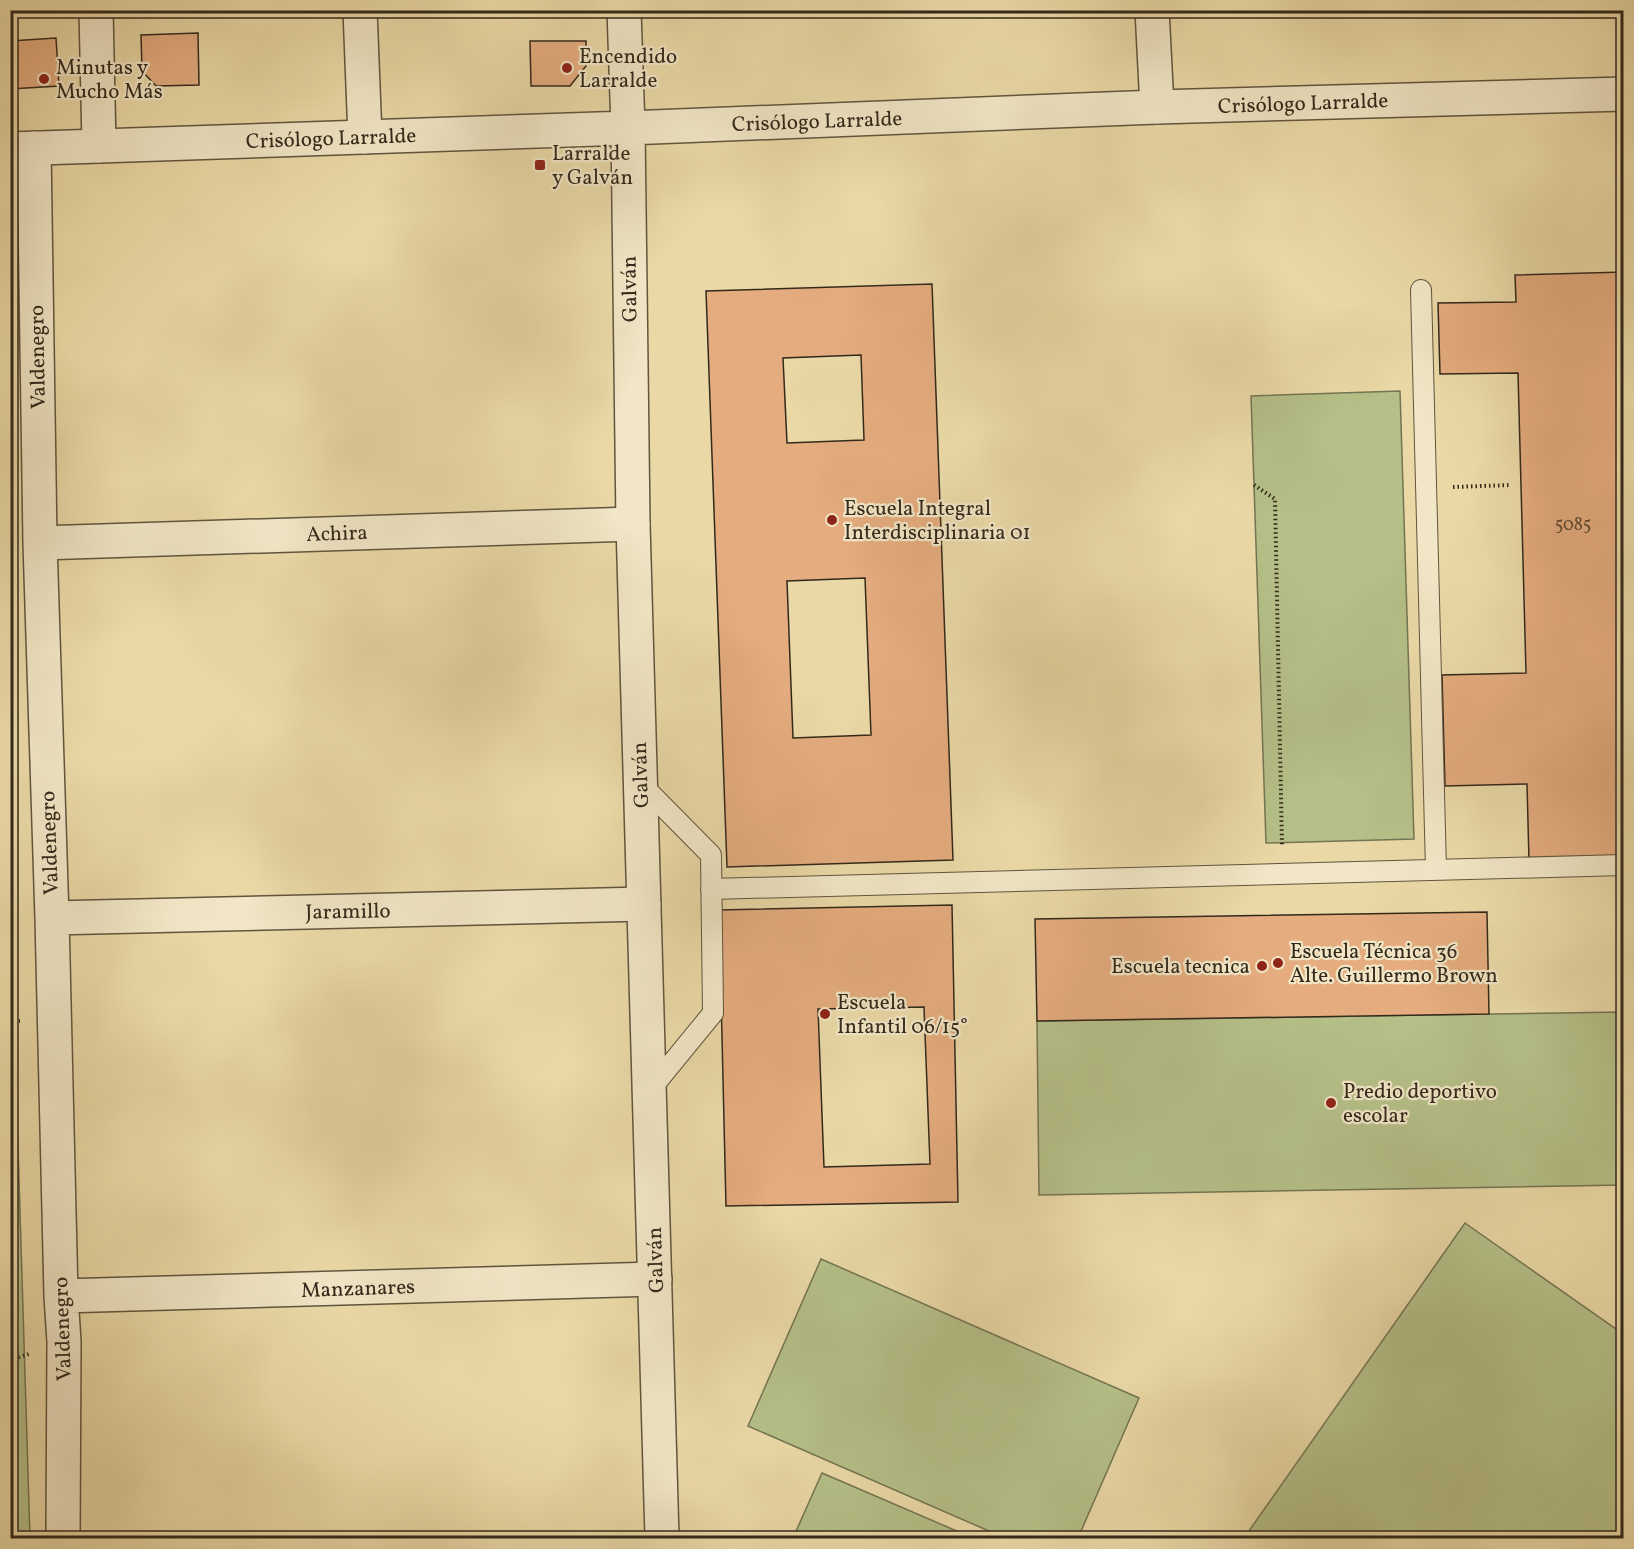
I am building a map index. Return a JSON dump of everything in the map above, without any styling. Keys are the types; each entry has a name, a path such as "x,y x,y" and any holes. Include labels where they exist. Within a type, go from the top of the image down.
{"street":[{"path":"96,10 99,146"},
{"path":"360,10 365,137"},
{"name":"Galván","path":"624,10 628,128 633,524 662,1539"},
{"path":"1152,10 1157,107"},
{"name":"Crisólogo Larralde","path":"22,148 628,128 1157,107 1623,94"},
{"name":"Valdenegro","path":"22,148 40,543 52,918 64,1342 63,1539"},
{"name":"Achira","path":"40,543 633,524"},
{"name":"Jaramillo","path":"52,918 644,904"},
{"name":"Manzanares","path":"61,1296 655,1279"}],"lane":[{"path":"1421,290 1436,870"},
{"path":"640,783 711,855 712,1013 650,1090"},
{"path":"711,889 1623,866"}],"path":[{"path":"1254,485 1275,499 1282,874"},
{"path":"1425,488 1511,485"}],"green space":[{"path":"1400,391 1414,839 1266,843 1251,396"},
{"path":"10,824 15,1049 30,1538 10,1538"},
{"name":"Predio deportivo escolar","path":"1623,1012 1623,1185 1039,1195 1037,1021"},
{"path":"1465,1223 1623,1334 1623,1537 1244,1538"},
{"path":"821,1259 1139,1398 1078,1538 1005,1538 748,1426"},
{"path":"822,1473 973,1538 793,1538"}],"building":[{"path":"198,33 199,85 156,86 142,71 141,35"},
{"path":"56,38 59,86 10,89 10,41"},
{"path":"530,41 586,41 586,66 570,86 531,86"},
{"path":"1624,272 1624,859 1529,861 1527,784 1445,786 1442,675 1526,673 1518,373 1440,374 1438,303 1516,302 1515,275"},
{"path":"932,284 953,860 727,867 706,291","holes":["861,355 864,440 787,443 783,358","865,578 871,735 793,738 787,581"]},
{"path":"952,905 958,1202 726,1206 719,910","holes":["924,1007 930,1164 824,1167 818,1009"]},
{"name":"Escuela tecnica","path":"1487,912 1489,1014 1037,1021 1035,919"}],"place":[{"name":"Encendido Larralde","path":"567,68"},
{"name":"Minutas y Mucho Más","path":"44,79"},
{"name":"Larralde y Galván","path":"540,165"},
{"name":"Escuela Integral Interdisciplinaria 01","path":"832,520"},
{"name":"Escuela Técnica 36 Alte. Guillermo Brown","path":"1278,963"},
{"name":"Escuela tecnica","path":"1262,966"},
{"name":"Escuela Infantil 06/15°","path":"825,1014"},
{"name":"Predio deportivo escolar","path":"1331,1103"}]}
